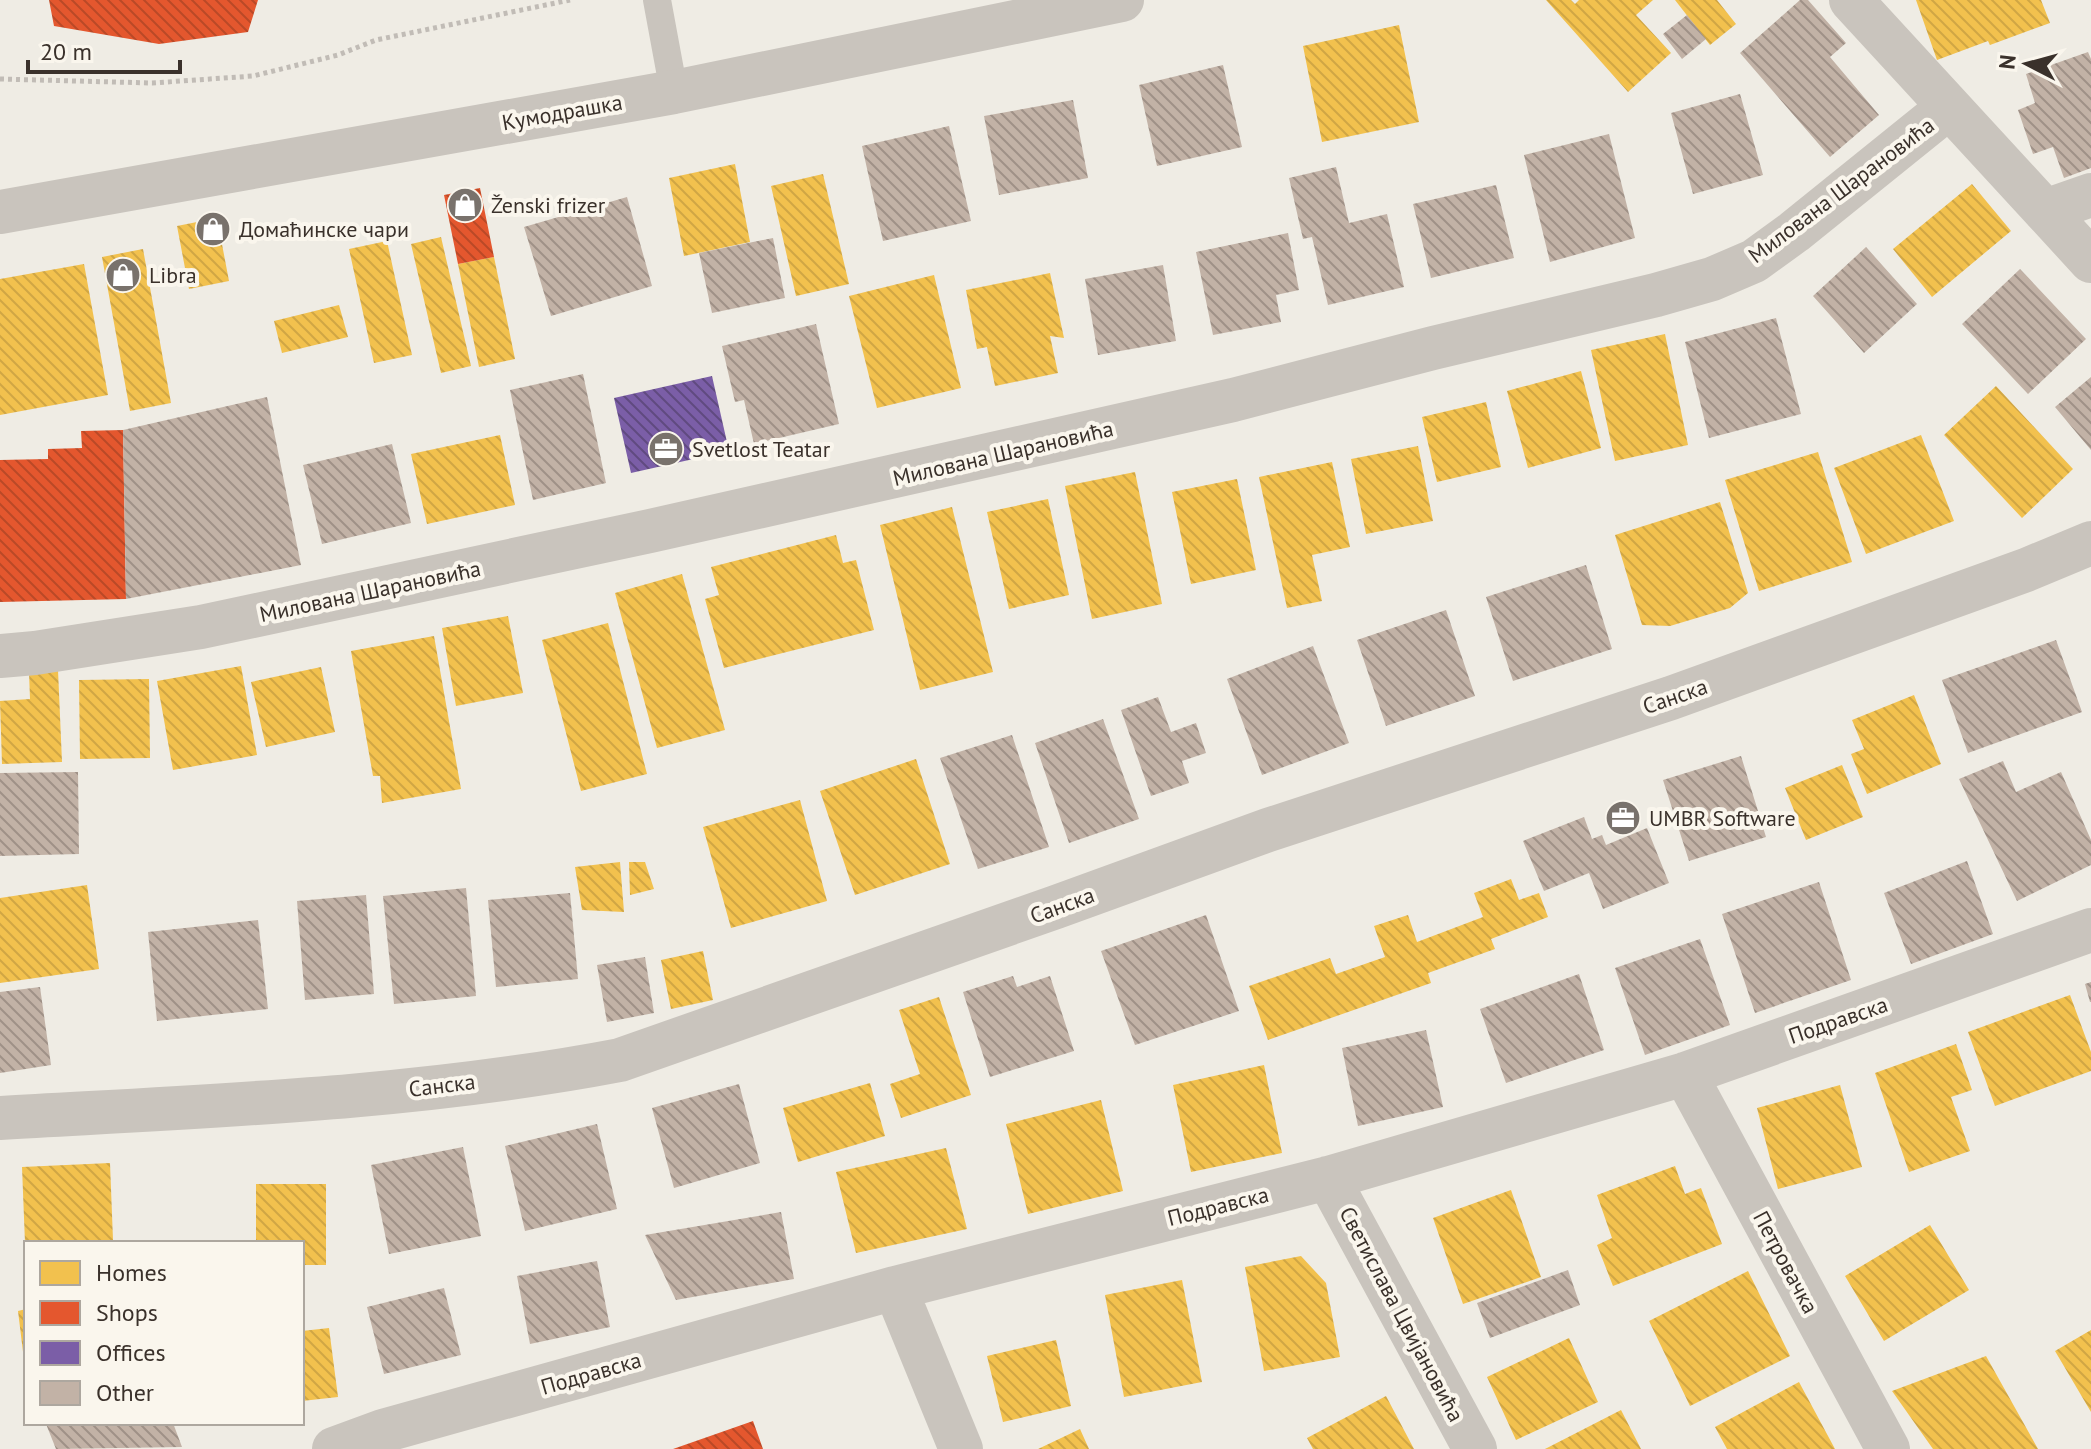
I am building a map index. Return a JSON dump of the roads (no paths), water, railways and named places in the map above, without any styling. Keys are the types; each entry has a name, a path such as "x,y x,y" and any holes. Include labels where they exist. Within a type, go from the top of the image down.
{"street":[{"name":"Кумодрашка","path":"0,212 674,92 1122,0"},
{"path":"1851,0 2091,261"},
{"name":"Милована Шарановића","path":"0,656 201,627 620,538 1233,400 1656,295 1712,279 1754,261 1949,107"},
{"path":"2045,211 2091,195"},
{"name":"Санска","path":"0,1118 358,1096 620,1060 1042,913 1268,830 1671,698 2026,570 2091,543"},
{"name":"Подравска","path":"334,1449 383,1431 895,1288 1328,1178 1685,1074 2091,930"},
{"name":"Петровачка","path":"1685,1074 1888,1449"},
{"name":"Светислава Цвијановића","path":"1328,1178 1475,1449"},
{"path":"895,1288 959,1448"}],"lane":[{"path":"657,0 674,92"}],"place":[{"name":"Ženski frizer","path":"465,205"},
{"name":"Домаћинске чари","path":"213,229"},
{"name":"Libra","path":"123,275"},
{"name":"Svetlost Teatar","path":"666,449"},
{"name":"UMBR Software","path":"1623,818"}]}
